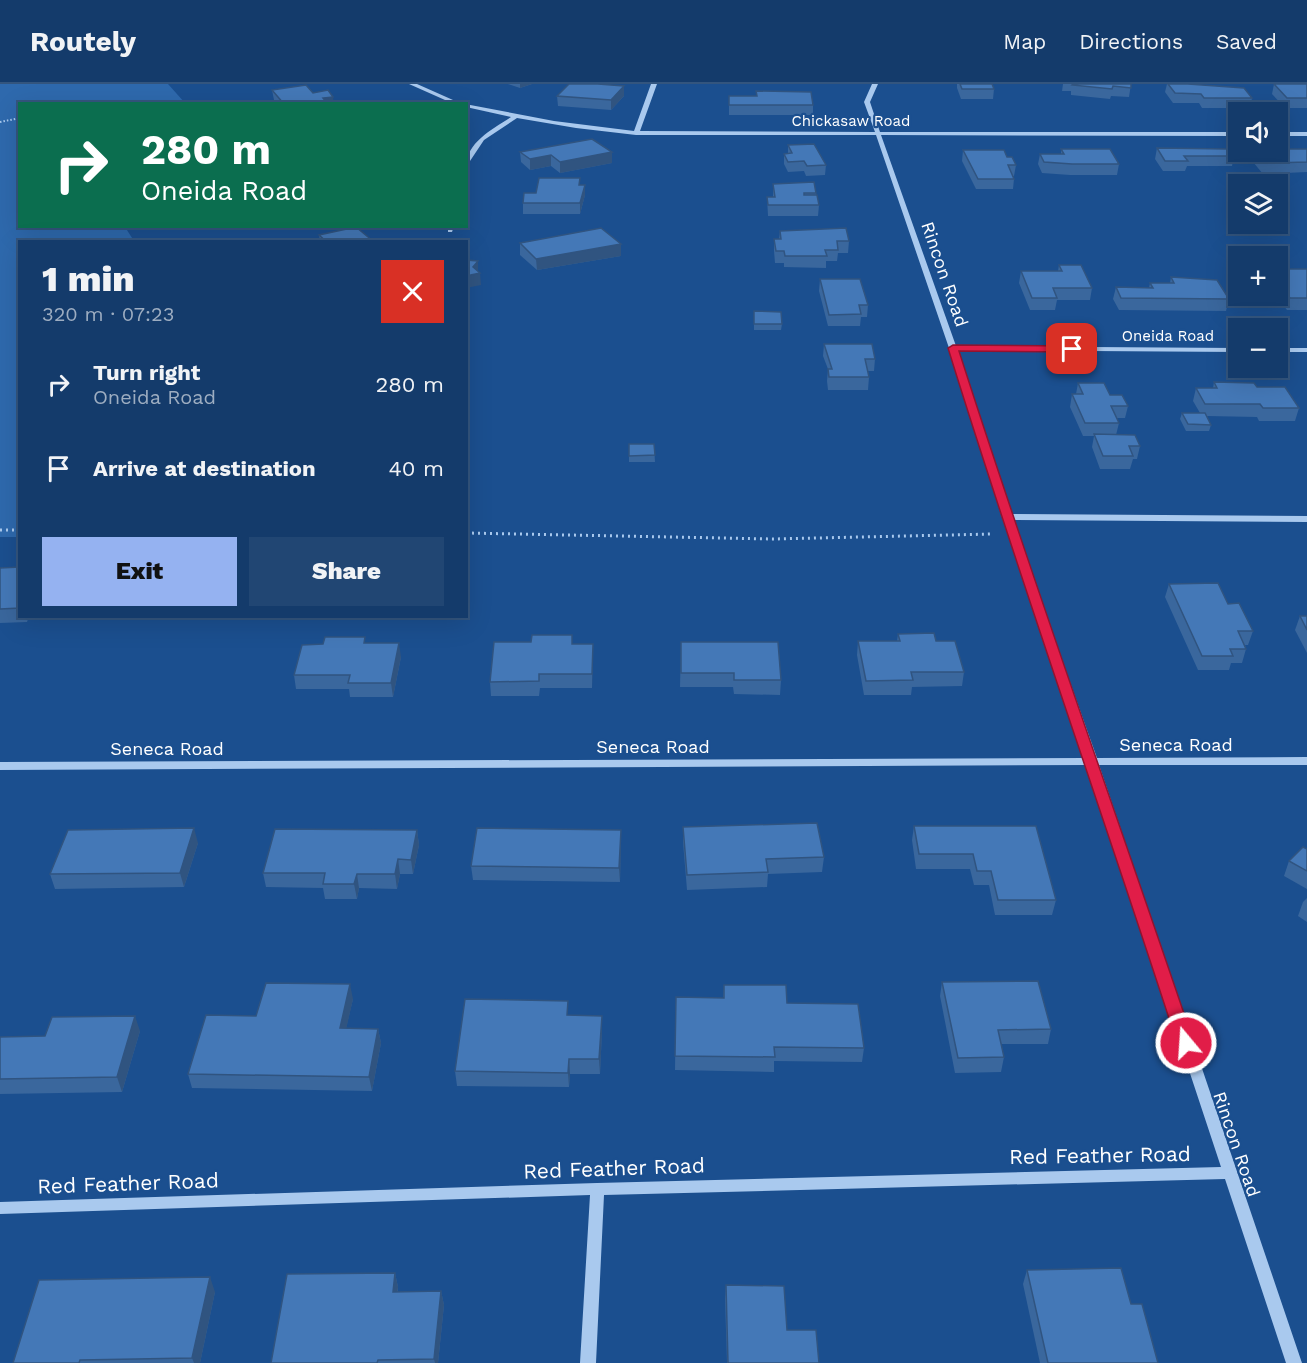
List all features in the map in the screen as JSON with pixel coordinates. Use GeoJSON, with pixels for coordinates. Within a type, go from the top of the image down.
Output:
{"type":"FeatureCollection","features":[{"type":"Feature","properties":{"kind":"street"},"geometry":{"type":"LineString","coordinates":[[412,84],[455,102]]}},
{"type":"Feature","properties":{"kind":"street"},"geometry":{"type":"LineString","coordinates":[[636,133],[654,84]]}},
{"type":"Feature","properties":{"kind":"street","name":"Rincon Road"},"geometry":{"type":"LineString","coordinates":[[875,84],[867,102],[953,348],[1011,534],[1092,760],[1294,1363]]}},
{"type":"Feature","properties":{"kind":"street","name":"Chickasaw Road"},"geometry":{"type":"LineString","coordinates":[[468,106],[514,118],[578,128],[636,133],[1228,134]]}},
{"type":"Feature","properties":{"kind":"street"},"geometry":{"type":"LineString","coordinates":[[468,162],[482,140],[514,118]]}},
{"type":"Feature","properties":{"kind":"street"},"geometry":{"type":"LineString","coordinates":[[1288,134],[1307,134]]}},
{"type":"Feature","properties":{"kind":"street","name":"Oneida Road"},"geometry":{"type":"LineString","coordinates":[[953,348],[1228,350]]}},
{"type":"Feature","properties":{"kind":"street"},"geometry":{"type":"LineString","coordinates":[[1288,350],[1307,350]]}},
{"type":"Feature","properties":{"kind":"street"},"geometry":{"type":"LineString","coordinates":[[1006,517],[1307,519]]}},
{"type":"Feature","properties":{"kind":"street","name":"Seneca Road"},"geometry":{"type":"LineString","coordinates":[[0,766],[1092,760],[1307,761]]}},
{"type":"Feature","properties":{"kind":"street","name":"Red Feather Road"},"geometry":{"type":"LineString","coordinates":[[0,1208],[597,1189],[1229,1173]]}},
{"type":"Feature","properties":{"kind":"street"},"geometry":{"type":"LineString","coordinates":[[588,1363],[597,1189]]}},
{"type":"Feature","properties":{"kind":"path"},"geometry":{"type":"LineString","coordinates":[[0,122],[18,118]]}},
{"type":"Feature","properties":{"kind":"path"},"geometry":{"type":"LineString","coordinates":[[0,530],[18,530]]}},
{"type":"Feature","properties":{"kind":"path"},"geometry":{"type":"LineString","coordinates":[[468,533],[772,539],[1011,534]]}},
{"type":"Feature","properties":{"kind":"shaded area"},"geometry":{"type":"Polygon","coordinates":[[[0,84],[168,84],[184,102],[18,102],[18,228],[126,228],[133,240],[18,240],[18,537],[0,537],[0,84]]]}},
{"type":"Feature","properties":{"kind":"building"},"geometry":{"type":"Polygon","coordinates":[[[569,84],[624,86],[611,100],[557,96],[569,84]]]}},
{"type":"Feature","properties":{"kind":"building"},"geometry":{"type":"Polygon","coordinates":[[[960,84],[992,84],[994,89],[962,89],[960,84]]]}},
{"type":"Feature","properties":{"kind":"building"},"geometry":{"type":"Polygon","coordinates":[[[1073,84],[1131,84],[1131,88],[1113,86],[1112,89],[1073,84]]]}},
{"type":"Feature","properties":{"kind":"building"},"geometry":{"type":"Polygon","coordinates":[[[1168,84],[1244,88],[1252,98],[1204,98],[1201,94],[1175,93],[1168,84]]]}},
{"type":"Feature","properties":{"kind":"building"},"geometry":{"type":"Polygon","coordinates":[[[1274,84],[1307,84],[1307,98],[1287,98],[1274,84]]]}},
{"type":"Feature","properties":{"kind":"building"},"geometry":{"type":"Polygon","coordinates":[[[306,85],[313,93],[328,90],[333,97],[323,98],[326,102],[282,102],[272,90],[306,85]]]}},
{"type":"Feature","properties":{"kind":"building"},"geometry":{"type":"Polygon","coordinates":[[[756,91],[811,92],[813,105],[729,105],[729,96],[757,96],[756,91]]]}},
{"type":"Feature","properties":{"kind":"building"},"geometry":{"type":"Polygon","coordinates":[[[592,139],[612,152],[560,162],[551,155],[530,159],[520,152],[592,139]]]}},
{"type":"Feature","properties":{"kind":"building"},"geometry":{"type":"Polygon","coordinates":[[[814,144],[826,165],[807,166],[804,161],[788,162],[784,154],[792,153],[788,145],[814,144]]]}},
{"type":"Feature","properties":{"kind":"building"},"geometry":{"type":"Polygon","coordinates":[[[1157,148],[1228,149],[1228,156],[1184,156],[1188,161],[1165,161],[1157,148]]]}},
{"type":"Feature","properties":{"kind":"building"},"geometry":{"type":"Polygon","coordinates":[[[1061,149],[1110,149],[1119,164],[1044,162],[1040,154],[1064,154],[1061,149]]]}},
{"type":"Feature","properties":{"kind":"building"},"geometry":{"type":"Polygon","coordinates":[[[1288,149],[1307,149],[1307,162],[1265,163],[1288,162],[1288,149]]]}},
{"type":"Feature","properties":{"kind":"building"},"geometry":{"type":"Polygon","coordinates":[[[963,150],[1004,150],[1007,157],[1012,157],[1016,165],[1008,165],[1014,179],[978,179],[963,150]]]}},
{"type":"Feature","properties":{"kind":"building"},"geometry":{"type":"Polygon","coordinates":[[[539,178],[580,178],[579,185],[585,185],[580,203],[523,203],[524,193],[536,193],[539,178]]]}},
{"type":"Feature","properties":{"kind":"building"},"geometry":{"type":"Polygon","coordinates":[[[814,182],[816,193],[804,193],[804,195],[817,195],[819,205],[768,205],[767,197],[775,197],[773,184],[814,182]]]}},
{"type":"Feature","properties":{"kind":"building"},"geometry":{"type":"Polygon","coordinates":[[[357,228],[372,240],[325,240],[319,235],[357,228]]]}},
{"type":"Feature","properties":{"kind":"building"},"geometry":{"type":"Polygon","coordinates":[[[601,228],[621,244],[536,259],[520,243],[601,228]]]}},
{"type":"Feature","properties":{"kind":"building"},"geometry":{"type":"Polygon","coordinates":[[[846,228],[849,241],[837,241],[838,250],[825,250],[827,256],[785,256],[784,251],[776,251],[774,239],[781,239],[780,231],[846,228]]]}},
{"type":"Feature","properties":{"kind":"building"},"geometry":{"type":"Polygon","coordinates":[[[468,260],[478,261],[473,267],[480,273],[468,276],[468,260]]]}},
{"type":"Feature","properties":{"kind":"building"},"geometry":{"type":"Polygon","coordinates":[[[1059,265],[1081,265],[1092,288],[1053,288],[1057,298],[1032,298],[1021,271],[1062,271],[1059,265]]]}},
{"type":"Feature","properties":{"kind":"building"},"geometry":{"type":"Polygon","coordinates":[[[1288,269],[1307,269],[1307,298],[1290,298],[1288,295],[1288,269]]]}},
{"type":"Feature","properties":{"kind":"building"},"geometry":{"type":"Polygon","coordinates":[[[1171,277],[1217,280],[1228,299],[1121,298],[1116,287],[1153,288],[1150,283],[1174,283],[1171,277]]]}},
{"type":"Feature","properties":{"kind":"building"},"geometry":{"type":"Polygon","coordinates":[[[820,279],[860,279],[868,305],[859,305],[861,314],[829,315],[820,279]]]}},
{"type":"Feature","properties":{"kind":"building"},"geometry":{"type":"Polygon","coordinates":[[[754,311],[781,312],[782,324],[754,324],[754,311]]]}},
{"type":"Feature","properties":{"kind":"building"},"geometry":{"type":"Polygon","coordinates":[[[824,344],[872,344],[875,359],[865,359],[869,377],[829,377],[828,369],[832,369],[824,344]]]}},
{"type":"Feature","properties":{"kind":"building"},"geometry":{"type":"Polygon","coordinates":[[[1214,382],[1254,383],[1257,387],[1285,387],[1299,408],[1263,408],[1260,404],[1205,404],[1196,388],[1217,388],[1214,382]]]}},
{"type":"Feature","properties":{"kind":"building"},"geometry":{"type":"Polygon","coordinates":[[[1078,383],[1104,383],[1110,395],[1122,395],[1128,406],[1111,406],[1119,423],[1085,423],[1072,394],[1083,394],[1078,383]]]}},
{"type":"Feature","properties":{"kind":"building"},"geometry":{"type":"Polygon","coordinates":[[[1182,413],[1205,413],[1211,425],[1188,424],[1182,413]]]}},
{"type":"Feature","properties":{"kind":"building"},"geometry":{"type":"Polygon","coordinates":[[[1094,434],[1135,435],[1140,446],[1129,446],[1133,456],[1103,456],[1094,434]]]}},
{"type":"Feature","properties":{"kind":"building"},"geometry":{"type":"Polygon","coordinates":[[[629,444],[654,444],[655,455],[629,456],[629,444]]]}},
{"type":"Feature","properties":{"kind":"building"},"geometry":{"type":"Polygon","coordinates":[[[18,567],[18,608],[0,609],[0,568],[18,567]]]}},
{"type":"Feature","properties":{"kind":"building"},"geometry":{"type":"Polygon","coordinates":[[[1218,583],[1228,604],[1239,603],[1253,631],[1238,631],[1246,649],[1230,649],[1233,656],[1202,656],[1169,584],[1218,583]]]}},
{"type":"Feature","properties":{"kind":"building"},"geometry":{"type":"Polygon","coordinates":[[[1300,616],[1307,616],[1307,630],[1300,616]]]}},
{"type":"Feature","properties":{"kind":"building"},"geometry":{"type":"Polygon","coordinates":[[[934,633],[936,641],[955,641],[964,672],[911,672],[913,680],[866,681],[858,641],[900,641],[898,634],[934,633]]]}},
{"type":"Feature","properties":{"kind":"building"},"geometry":{"type":"Polygon","coordinates":[[[532,635],[572,635],[572,644],[593,644],[592,674],[539,674],[539,681],[490,682],[494,642],[531,642],[532,635]]]}},
{"type":"Feature","properties":{"kind":"building"},"geometry":{"type":"Polygon","coordinates":[[[325,637],[365,637],[364,643],[399,643],[391,683],[348,683],[350,675],[294,675],[302,645],[323,644],[325,637]]]}},
{"type":"Feature","properties":{"kind":"building"},"geometry":{"type":"Polygon","coordinates":[[[681,642],[778,642],[781,680],[734,680],[734,673],[681,673],[681,642]]]}},
{"type":"Feature","properties":{"kind":"building"},"geometry":{"type":"Polygon","coordinates":[[[817,823],[824,857],[766,859],[768,872],[687,875],[683,827],[817,823]]]}},
{"type":"Feature","properties":{"kind":"building"},"geometry":{"type":"Polygon","coordinates":[[[914,826],[1036,826],[1056,900],[998,900],[991,871],[977,871],[973,854],[919,854],[914,826]]]}},
{"type":"Feature","properties":{"kind":"building"},"geometry":{"type":"Polygon","coordinates":[[[194,828],[180,873],[50,874],[68,830],[194,828]]]}},
{"type":"Feature","properties":{"kind":"building"},"geometry":{"type":"Polygon","coordinates":[[[477,828],[621,830],[619,868],[471,866],[477,828]]]}},
{"type":"Feature","properties":{"kind":"building"},"geometry":{"type":"Polygon","coordinates":[[[275,829],[417,830],[411,860],[398,859],[395,874],[357,874],[354,884],[323,884],[325,873],[263,873],[275,829]]]}},
{"type":"Feature","properties":{"kind":"building"},"geometry":{"type":"Polygon","coordinates":[[[1303,847],[1307,849],[1307,871],[1289,861],[1303,847]]]}},
{"type":"Feature","properties":{"kind":"building"},"geometry":{"type":"Polygon","coordinates":[[[1038,981],[1051,1029],[998,1030],[1004,1057],[958,1058],[942,982],[1038,981]]]}},
{"type":"Feature","properties":{"kind":"building"},"geometry":{"type":"Polygon","coordinates":[[[266,983],[350,984],[340,1028],[378,1029],[369,1077],[188,1074],[206,1015],[256,1016],[266,983]]]}},
{"type":"Feature","properties":{"kind":"building"},"geometry":{"type":"Polygon","coordinates":[[[724,985],[786,985],[787,1003],[858,1004],[864,1048],[774,1047],[775,1057],[675,1056],[676,997],[724,998],[724,985]]]}},
{"type":"Feature","properties":{"kind":"building"},"geometry":{"type":"Polygon","coordinates":[[[465,999],[568,1001],[567,1015],[602,1016],[599,1059],[569,1059],[568,1073],[455,1071],[465,999]]]}},
{"type":"Feature","properties":{"kind":"building"},"geometry":{"type":"Polygon","coordinates":[[[135,1016],[117,1077],[0,1079],[0,1037],[45,1036],[52,1017],[135,1016]]]}},
{"type":"Feature","properties":{"kind":"building"},"geometry":{"type":"Polygon","coordinates":[[[1121,1268],[1131,1304],[1142,1304],[1158,1363],[1048,1363],[1027,1270],[1121,1268]]]}},
{"type":"Feature","properties":{"kind":"building"},"geometry":{"type":"Polygon","coordinates":[[[395,1273],[393,1292],[441,1291],[434,1359],[378,1360],[377,1363],[271,1363],[287,1274],[395,1273]]]}},
{"type":"Feature","properties":{"kind":"building"},"geometry":{"type":"Polygon","coordinates":[[[210,1277],[192,1358],[80,1360],[79,1363],[13,1363],[39,1280],[210,1277]]]}},
{"type":"Feature","properties":{"kind":"building"},"geometry":{"type":"Polygon","coordinates":[[[726,1285],[784,1286],[787,1330],[816,1330],[819,1363],[728,1363],[726,1285]]]}},
{"type":"Feature","properties":{"kind":"route"},"geometry":{"type":"LineString","coordinates":[[1072,349],[953,348],[1011,534],[1092,760],[1186,1043]]}}]}
